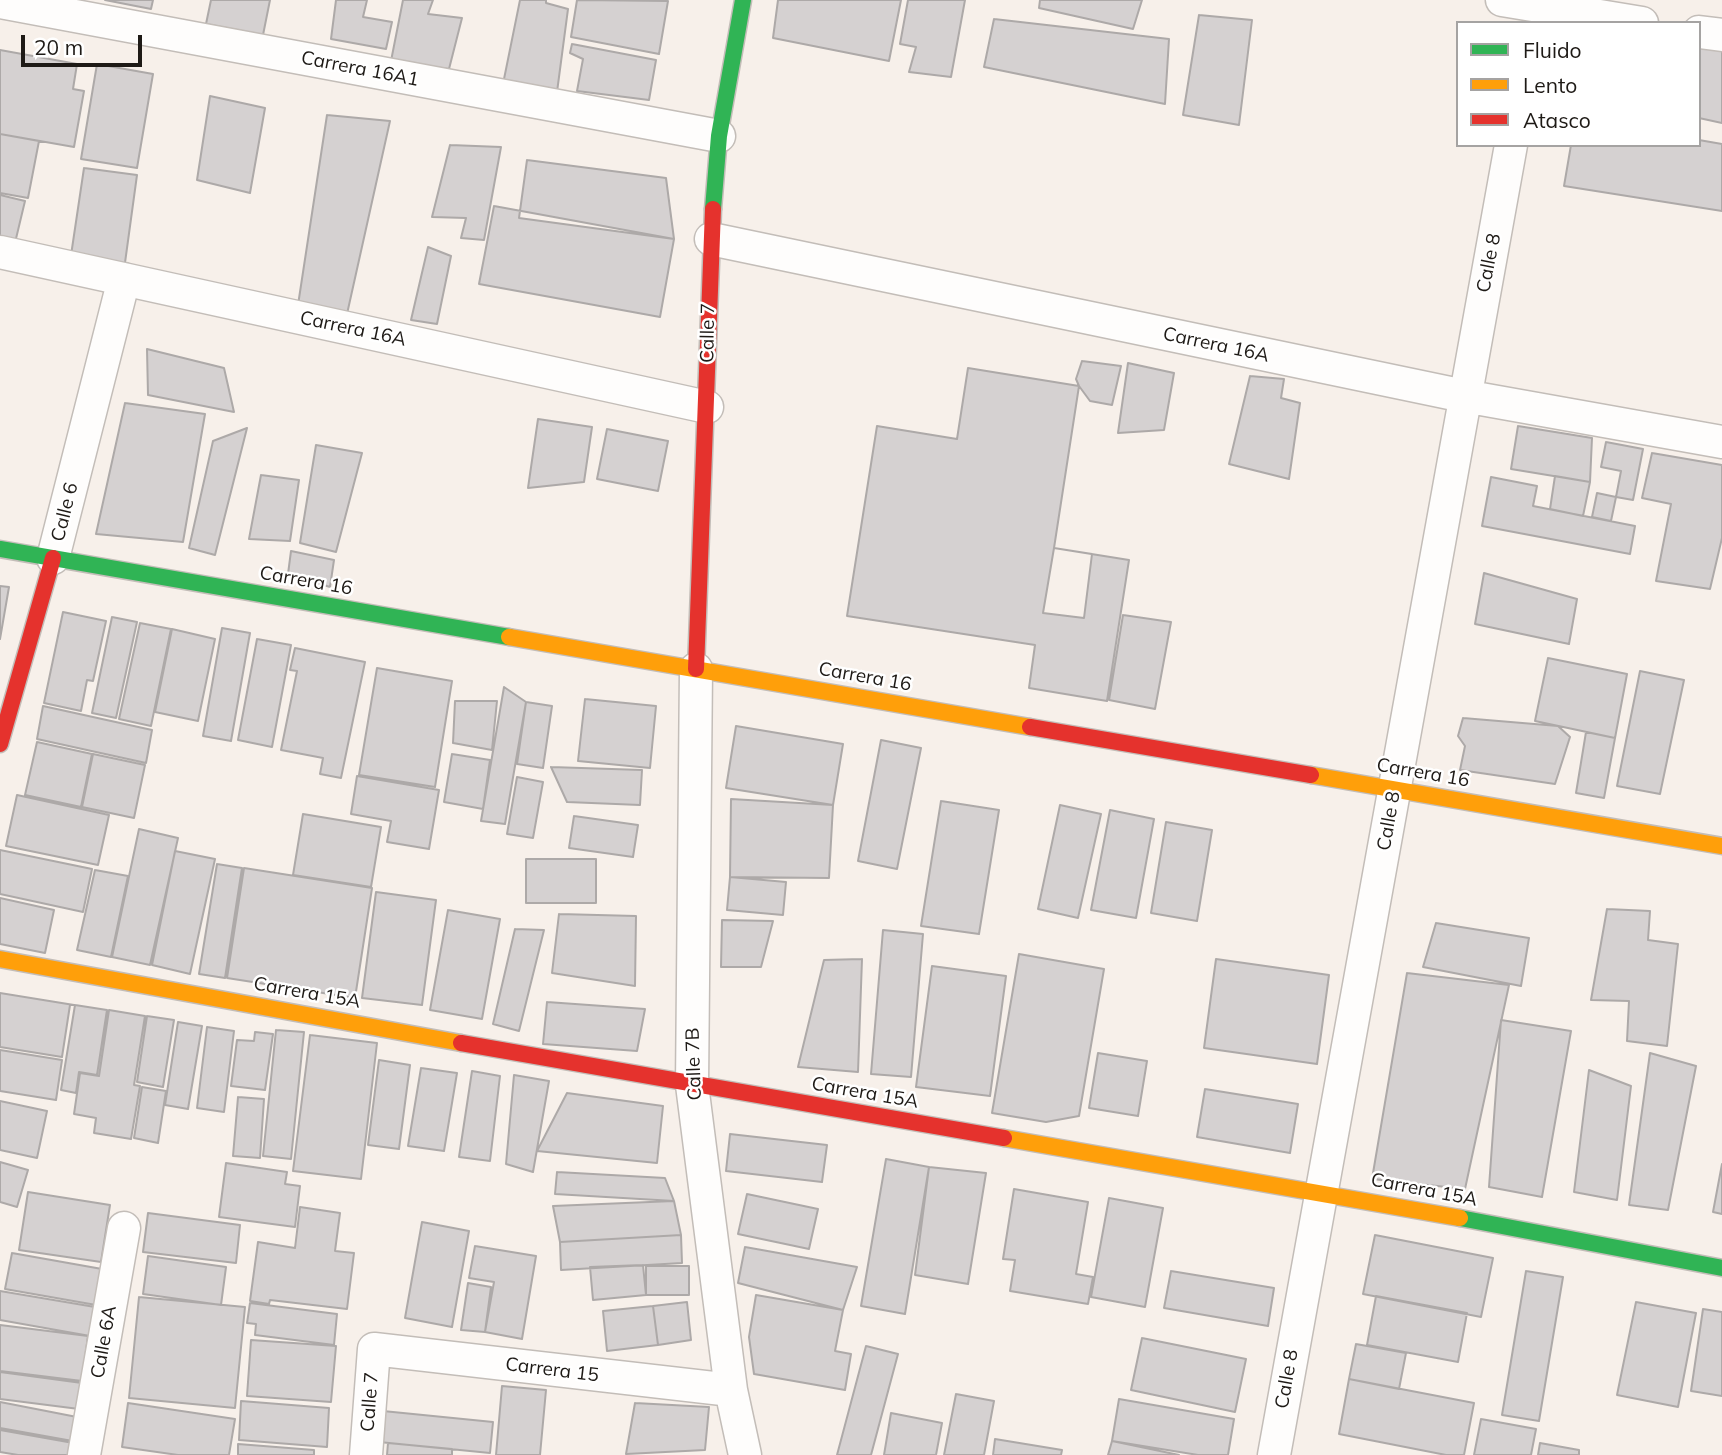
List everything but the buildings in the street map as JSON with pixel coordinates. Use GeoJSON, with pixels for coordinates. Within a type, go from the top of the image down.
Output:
{"type":"FeatureCollection","features":[{"type":"Feature","properties":{"kind":"street","name":"Calle 7"},"geometry":{"type":"LineString","coordinates":[[696,669],[711,239],[719,136],[743,0]]}},
{"type":"Feature","properties":{"kind":"street"},"geometry":{"type":"LineString","coordinates":[[1503,0],[1537,10],[1626,21]]}},
{"type":"Feature","properties":{"kind":"street","name":"Carrera 16A1"},"geometry":{"type":"LineString","coordinates":[[0,2],[719,136]]}},
{"type":"Feature","properties":{"kind":"street"},"geometry":{"type":"LineString","coordinates":[[1701,32],[1722,35]]}},
{"type":"Feature","properties":{"kind":"street","name":"Calle 8"},"geometry":{"type":"LineString","coordinates":[[1274,1455],[1511,147]]}},
{"type":"Feature","properties":{"kind":"street","name":"Carrera 16A"},"geometry":{"type":"LineString","coordinates":[[711,239],[1464,396],[1722,442]]}},
{"type":"Feature","properties":{"kind":"street","name":"Carrera 16A"},"geometry":{"type":"LineString","coordinates":[[0,252],[706,407]]}},
{"type":"Feature","properties":{"kind":"street","name":"Calle 6"},"geometry":{"type":"LineString","coordinates":[[0,744],[53,558],[124,279]]}},
{"type":"Feature","properties":{"kind":"street","name":"Carrera 16"},"geometry":{"type":"LineString","coordinates":[[0,549],[1722,846]]}},
{"type":"Feature","properties":{"kind":"street","name":"Calle 7B"},"geometry":{"type":"LineString","coordinates":[[696,669],[692,1085],[731,1390],[744,1455]]}},
{"type":"Feature","properties":{"kind":"street","name":"Carrera 15A"},"geometry":{"type":"LineString","coordinates":[[0,959],[692,1085],[1320,1192],[1722,1268]]}},
{"type":"Feature","properties":{"kind":"street","name":"Calle 6A"},"geometry":{"type":"LineString","coordinates":[[84,1455],[124,1228]]}},
{"type":"Feature","properties":{"kind":"street","name":"Calle 7"},"geometry":{"type":"LineString","coordinates":[[366,1455],[374,1349]]}},
{"type":"Feature","properties":{"kind":"street","name":"Carrera 15"},"geometry":{"type":"LineString","coordinates":[[374,1349],[731,1390]]}},
{"type":"Feature","properties":{"kind":"traffic: fast"},"geometry":{"type":"LineString","coordinates":[[713,209],[719,136],[743,0]]}},
{"type":"Feature","properties":{"kind":"traffic: fast"},"geometry":{"type":"LineString","coordinates":[[0,549],[509,637]]}},
{"type":"Feature","properties":{"kind":"traffic: fast"},"geometry":{"type":"LineString","coordinates":[[1460,1218],[1722,1268]]}},
{"type":"Feature","properties":{"kind":"traffic: slow"},"geometry":{"type":"LineString","coordinates":[[509,637],[1030,727]]}},
{"type":"Feature","properties":{"kind":"traffic: slow"},"geometry":{"type":"LineString","coordinates":[[1311,775],[1722,846]]}},
{"type":"Feature","properties":{"kind":"traffic: slow"},"geometry":{"type":"LineString","coordinates":[[0,959],[461,1043]]}},
{"type":"Feature","properties":{"kind":"traffic: slow"},"geometry":{"type":"LineString","coordinates":[[1004,1138],[1460,1218]]}},
{"type":"Feature","properties":{"kind":"traffic: jam"},"geometry":{"type":"LineString","coordinates":[[696,669],[713,209]]}},
{"type":"Feature","properties":{"kind":"traffic: jam"},"geometry":{"type":"LineString","coordinates":[[0,744],[53,558]]}},
{"type":"Feature","properties":{"kind":"traffic: jam"},"geometry":{"type":"LineString","coordinates":[[1030,727],[1311,775]]}},
{"type":"Feature","properties":{"kind":"traffic: jam"},"geometry":{"type":"LineString","coordinates":[[461,1043],[1004,1138]]}}]}
